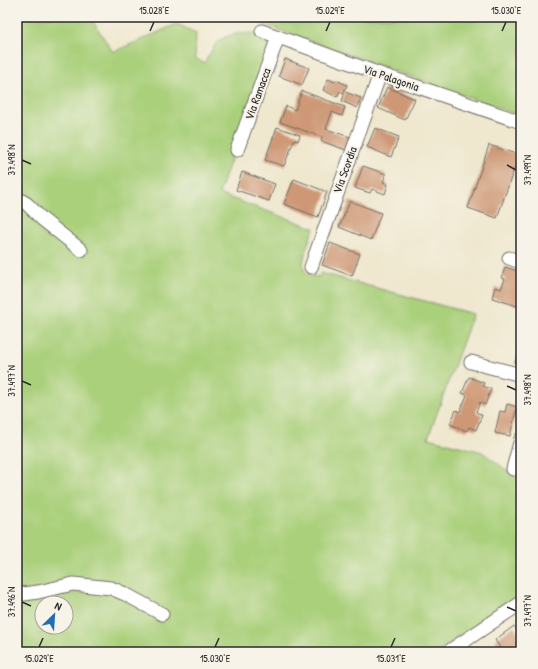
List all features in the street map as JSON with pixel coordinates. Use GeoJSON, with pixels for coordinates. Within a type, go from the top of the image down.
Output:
{"type":"FeatureCollection","features":[{"type":"Feature","properties":{"kind":"street","name":"Via Palagonia"},"geometry":{"type":"LineString","coordinates":[[262,31],[380,74],[521,122]]}},
{"type":"Feature","properties":{"kind":"street","name":"Via Ramacca"},"geometry":{"type":"LineString","coordinates":[[237,150],[278,37]]}},
{"type":"Feature","properties":{"kind":"street","name":"Via Scordia"},"geometry":{"type":"LineString","coordinates":[[311,267],[380,74]]}},
{"type":"Feature","properties":{"kind":"street"},"geometry":{"type":"LineString","coordinates":[[17,198],[27,204],[42,219],[81,250]]}},
{"type":"Feature","properties":{"kind":"street"},"geometry":{"type":"LineString","coordinates":[[471,362],[521,375]]}},
{"type":"Feature","properties":{"kind":"street"},"geometry":{"type":"LineString","coordinates":[[513,469],[521,439]]}},
{"type":"Feature","properties":{"kind":"street"},"geometry":{"type":"LineString","coordinates":[[17,593],[24,594],[38,592],[73,584],[111,588],[162,614]]}},
{"type":"Feature","properties":{"kind":"street"},"geometry":{"type":"LineString","coordinates":[[448,652],[521,603]]}},
{"type":"Feature","properties":{"kind":"green space"},"geometry":{"type":"Polygon","coordinates":[[[17,17],[90,17],[113,52],[177,24],[196,33],[195,58],[204,63],[217,42],[225,37],[235,34],[254,33],[272,41],[219,194],[314,228],[305,253],[303,267],[305,272],[309,275],[319,277],[321,273],[473,314],[428,438],[482,452],[521,481],[521,594],[438,652],[17,652],[17,17]]]}},
{"type":"Feature","properties":{"kind":"green space"},"geometry":{"type":"Polygon","coordinates":[[[245,17],[521,17],[521,116],[260,23],[245,17]]]}},
{"type":"Feature","properties":{"kind":"building"},"geometry":{"type":"Polygon","coordinates":[[[285,59],[309,68],[302,85],[279,76],[285,59]]]}},
{"type":"Feature","properties":{"kind":"building"},"geometry":{"type":"Polygon","coordinates":[[[328,79],[335,82],[336,80],[347,85],[343,93],[340,91],[337,97],[323,90],[328,79]]]}},
{"type":"Feature","properties":{"kind":"building"},"geometry":{"type":"Polygon","coordinates":[[[387,87],[415,99],[405,120],[378,108],[387,87]]]}},
{"type":"Feature","properties":{"kind":"building"},"geometry":{"type":"Polygon","coordinates":[[[302,91],[345,107],[342,116],[332,112],[326,129],[350,137],[346,150],[321,141],[322,137],[280,122],[286,106],[295,110],[302,91]]]}},
{"type":"Feature","properties":{"kind":"building"},"geometry":{"type":"Polygon","coordinates":[[[345,92],[361,98],[357,108],[342,101],[345,92]]]}},
{"type":"Feature","properties":{"kind":"building"},"geometry":{"type":"Polygon","coordinates":[[[277,127],[300,135],[298,141],[294,140],[284,166],[265,160],[277,127]]]}},
{"type":"Feature","properties":{"kind":"building"},"geometry":{"type":"Polygon","coordinates":[[[375,128],[399,137],[391,157],[367,147],[375,128]]]}},
{"type":"Feature","properties":{"kind":"building"},"geometry":{"type":"Polygon","coordinates":[[[489,145],[519,155],[497,218],[468,208],[489,145]]]}},
{"type":"Feature","properties":{"kind":"building"},"geometry":{"type":"Polygon","coordinates":[[[363,166],[386,174],[383,182],[388,184],[385,194],[372,189],[370,193],[355,188],[363,166]]]}},
{"type":"Feature","properties":{"kind":"building"},"geometry":{"type":"Polygon","coordinates":[[[242,172],[275,184],[269,201],[236,190],[242,172]]]}},
{"type":"Feature","properties":{"kind":"building"},"geometry":{"type":"Polygon","coordinates":[[[294,179],[327,192],[318,217],[284,204],[294,179]]]}},
{"type":"Feature","properties":{"kind":"building"},"geometry":{"type":"Polygon","coordinates":[[[350,201],[381,213],[371,240],[339,227],[350,201]]]}},
{"type":"Feature","properties":{"kind":"building"},"geometry":{"type":"Polygon","coordinates":[[[521,231],[521,250],[516,249],[521,231]]]}},
{"type":"Feature","properties":{"kind":"building"},"geometry":{"type":"Polygon","coordinates":[[[330,243],[360,254],[352,276],[322,265],[330,243]]]}},
{"type":"Feature","properties":{"kind":"building"},"geometry":{"type":"Polygon","coordinates":[[[505,267],[518,271],[517,274],[521,276],[521,294],[517,306],[492,298],[495,287],[501,289],[505,279],[502,278],[505,267]]]}},
{"type":"Feature","properties":{"kind":"building"},"geometry":{"type":"Polygon","coordinates":[[[521,344],[521,365],[515,363],[521,344]]]}},
{"type":"Feature","properties":{"kind":"building"},"geometry":{"type":"Polygon","coordinates":[[[469,377],[484,383],[483,386],[491,389],[485,405],[480,402],[476,412],[482,415],[476,430],[469,427],[467,431],[450,424],[456,410],[460,412],[467,395],[462,393],[469,377]]]}},
{"type":"Feature","properties":{"kind":"building"},"geometry":{"type":"Polygon","coordinates":[[[507,404],[517,407],[510,436],[495,433],[500,411],[505,412],[507,404]]]}},
{"type":"Feature","properties":{"kind":"building"},"geometry":{"type":"Polygon","coordinates":[[[514,626],[521,636],[521,647],[515,652],[503,652],[495,640],[514,626]]]}}]}
